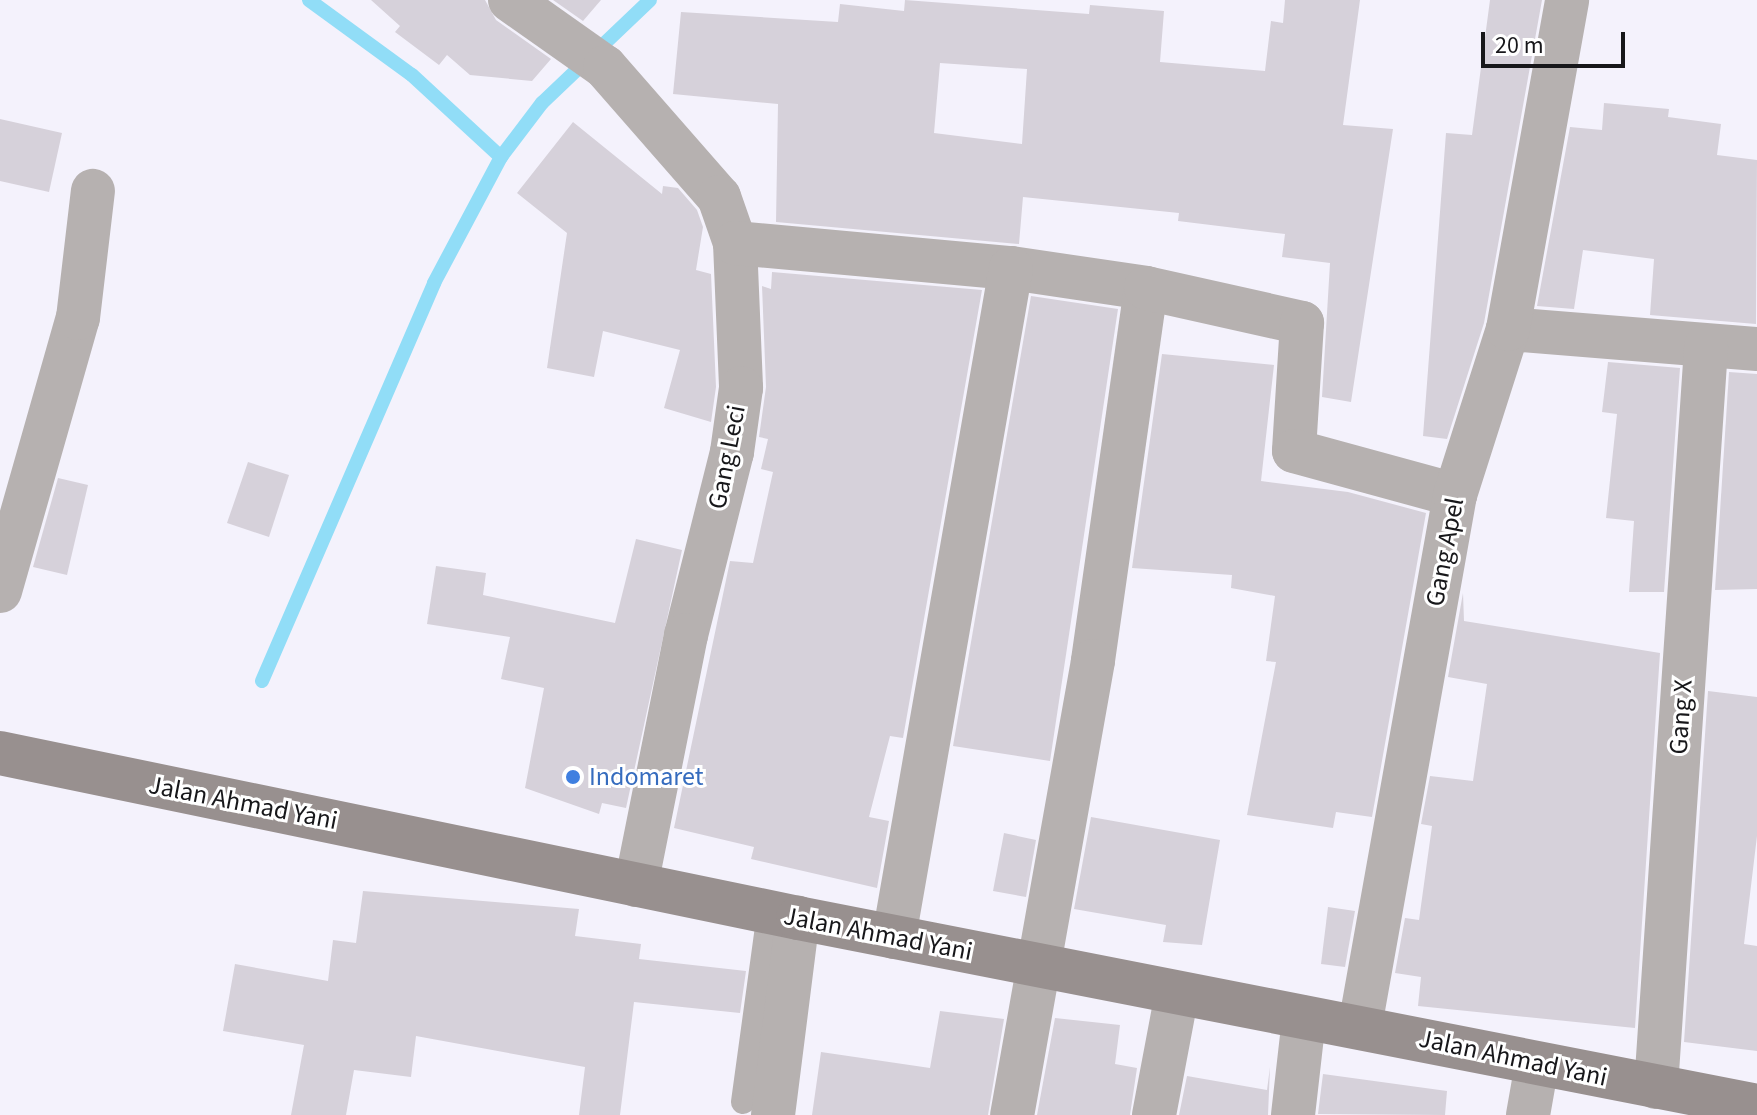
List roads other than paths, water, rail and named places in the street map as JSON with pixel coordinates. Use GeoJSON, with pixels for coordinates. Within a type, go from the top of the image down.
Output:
{"type":"FeatureCollection","features":[{"type":"Feature","properties":{"kind":"main road","name":"Jalan Ahmad Yani"},"geometry":{"type":"LineString","coordinates":[[0,753],[784,915],[1304,1018],[1360,1026],[1656,1087],[1702,1105],[1757,1106]]}},
{"type":"Feature","properties":{"kind":"street","name":"Gang Leci"},"geometry":{"type":"LineString","coordinates":[[510,0],[559,39],[605,67],[719,197],[735,243],[741,388],[732,452],[686,635],[636,885]]}},
{"type":"Feature","properties":{"kind":"street","name":"Gang Apel"},"geometry":{"type":"LineString","coordinates":[[1360,1026],[1455,495],[1508,329],[1567,0]]}},
{"type":"Feature","properties":{"kind":"street"},"geometry":{"type":"LineString","coordinates":[[0,591],[78,318],[93,191]]}},
{"type":"Feature","properties":{"kind":"street"},"geometry":{"type":"LineString","coordinates":[[735,243],[1011,268],[1146,288],[1302,323],[1294,451],[1455,495]]}},
{"type":"Feature","properties":{"kind":"street"},"geometry":{"type":"LineString","coordinates":[[894,937],[1011,268]]}},
{"type":"Feature","properties":{"kind":"street"},"geometry":{"type":"LineString","coordinates":[[1012,1115],[1093,661],[1146,288]]}},
{"type":"Feature","properties":{"kind":"street"},"geometry":{"type":"LineString","coordinates":[[1508,329],[1757,349]]}},
{"type":"Feature","properties":{"kind":"street","name":"Gang X"},"geometry":{"type":"LineString","coordinates":[[1656,1087],[1706,347]]}},
{"type":"Feature","properties":{"kind":"street"},"geometry":{"type":"LineString","coordinates":[[758,1108],[784,915]]}},
{"type":"Feature","properties":{"kind":"street"},"geometry":{"type":"LineString","coordinates":[[1154,1115],[1177,993]]}},
{"type":"Feature","properties":{"kind":"street"},"geometry":{"type":"LineString","coordinates":[[1293,1115],[1304,1018]]}},
{"type":"Feature","properties":{"kind":"street"},"geometry":{"type":"LineString","coordinates":[[1528,1115],[1537,1064]]}},
{"type":"Feature","properties":{"kind":"waterway"},"geometry":{"type":"LineString","coordinates":[[309,0],[412,75],[501,157]]}},
{"type":"Feature","properties":{"kind":"waterway"},"geometry":{"type":"LineString","coordinates":[[262,681],[434,283],[501,157],[542,103],[650,0]]}},
{"type":"Feature","properties":{"kind":"place","name":"Indomaret"},"geometry":{"type":"Point","coordinates":[573,777]}}]}
